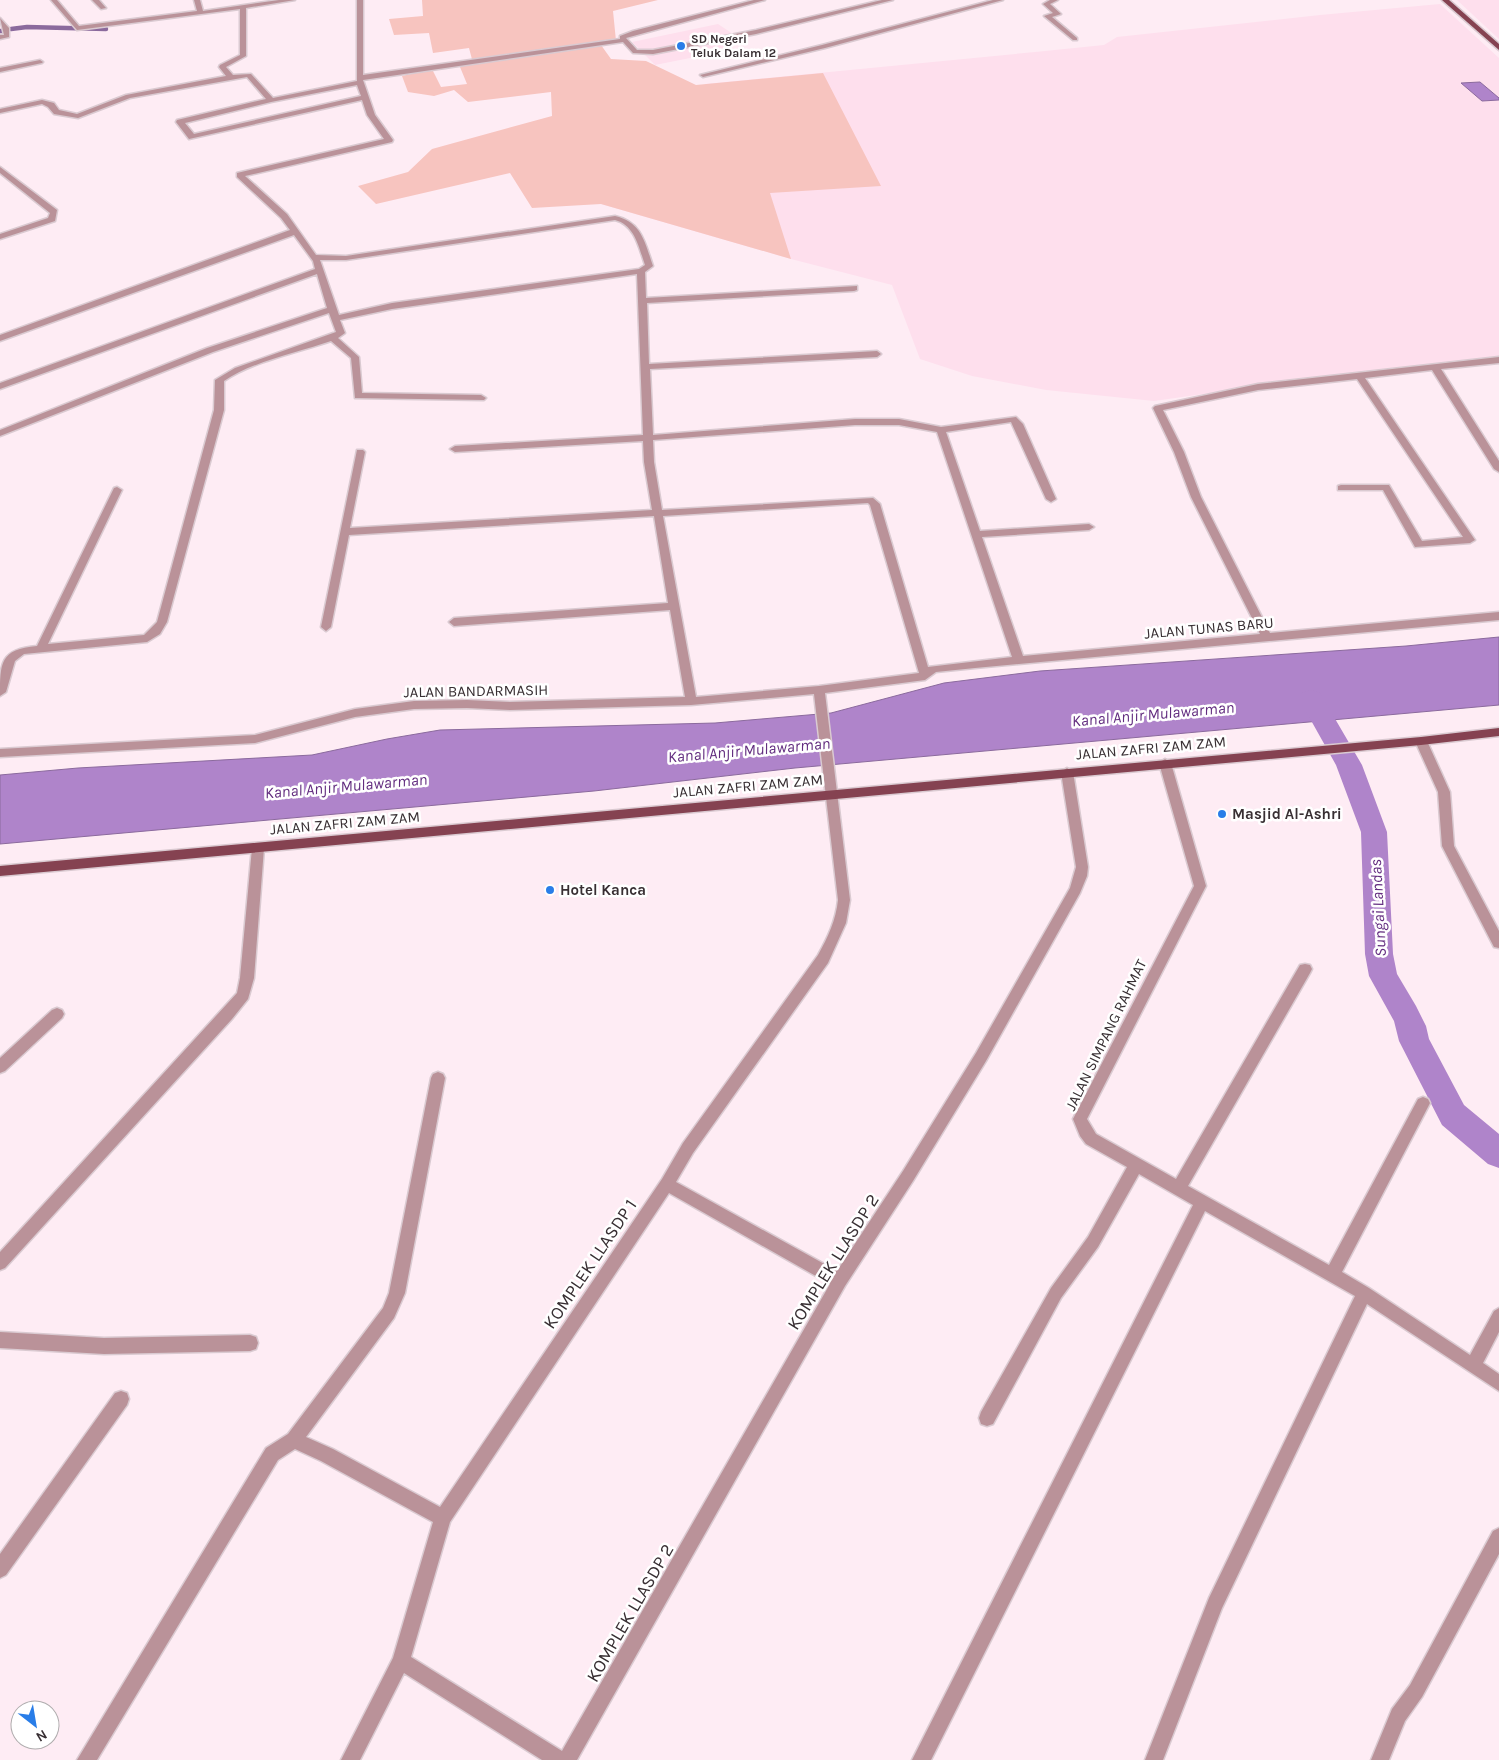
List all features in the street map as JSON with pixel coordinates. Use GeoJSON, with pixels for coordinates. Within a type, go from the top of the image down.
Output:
{"type":"FeatureCollection","features":[{"type":"Feature","properties":{"kind":"main road"},"geometry":{"type":"LineString","coordinates":[[1446,0],[1499,48]]}},
{"type":"Feature","properties":{"kind":"main road","name":"JALAN ZAFRI ZAM ZAM"},"geometry":{"type":"LineString","coordinates":[[0,871],[1421,741],[1499,732]]}},
{"type":"Feature","properties":{"kind":"street"},"geometry":{"type":"LineString","coordinates":[[54,0],[77,28],[243,7],[256,2],[292,0]]}},
{"type":"Feature","properties":{"kind":"street"},"geometry":{"type":"LineString","coordinates":[[95,0],[103,8]]}},
{"type":"Feature","properties":{"kind":"street"},"geometry":{"type":"LineString","coordinates":[[197,0],[201,13]]}},
{"type":"Feature","properties":{"kind":"street"},"geometry":{"type":"LineString","coordinates":[[0,692],[10,659],[21,651],[147,638],[156,631],[162,622],[219,410],[220,380],[222,377],[242,369],[341,334],[314,257],[284,216],[240,176],[388,142],[389,139],[371,115],[360,80],[360,0]]}},
{"type":"Feature","properties":{"kind":"street"},"geometry":{"type":"LineString","coordinates":[[762,0],[623,35],[622,37],[636,52],[653,52],[756,32],[890,0]]}},
{"type":"Feature","properties":{"kind":"street"},"geometry":{"type":"LineString","coordinates":[[703,75],[823,48],[1000,0]]}},
{"type":"Feature","properties":{"kind":"street"},"geometry":{"type":"LineString","coordinates":[[1055,0],[1046,4],[1058,14],[1047,16],[1076,39]]}},
{"type":"Feature","properties":{"kind":"street"},"geometry":{"type":"LineString","coordinates":[[230,77],[222,67],[243,56],[243,7]]}},
{"type":"Feature","properties":{"kind":"street"},"geometry":{"type":"LineString","coordinates":[[0,20],[6,28],[7,36],[0,37]]}},
{"type":"Feature","properties":{"kind":"street"},"geometry":{"type":"LineString","coordinates":[[365,97],[192,137],[180,122],[360,80],[624,40]]}},
{"type":"Feature","properties":{"kind":"street"},"geometry":{"type":"LineString","coordinates":[[0,70],[40,62]]}},
{"type":"Feature","properties":{"kind":"street"},"geometry":{"type":"LineString","coordinates":[[0,111],[42,102],[51,105],[57,112],[78,116],[128,96],[249,75],[271,100]]}},
{"type":"Feature","properties":{"kind":"street"},"geometry":{"type":"LineString","coordinates":[[0,169],[54,212],[52,219],[48,221],[0,237]]}},
{"type":"Feature","properties":{"kind":"street"},"geometry":{"type":"LineString","coordinates":[[314,257],[346,258],[615,218],[627,221],[633,227],[649,266],[642,271],[392,306],[336,318]]}},
{"type":"Feature","properties":{"kind":"street"},"geometry":{"type":"LineString","coordinates":[[0,338],[296,231]]}},
{"type":"Feature","properties":{"kind":"street"},"geometry":{"type":"LineString","coordinates":[[0,386],[319,270]]}},
{"type":"Feature","properties":{"kind":"street"},"geometry":{"type":"LineString","coordinates":[[642,271],[649,462],[691,701]]}},
{"type":"Feature","properties":{"kind":"street"},"geometry":{"type":"LineString","coordinates":[[643,301],[854,288]]}},
{"type":"Feature","properties":{"kind":"street"},"geometry":{"type":"LineString","coordinates":[[0,433],[210,350],[332,309]]}},
{"type":"Feature","properties":{"kind":"street"},"geometry":{"type":"LineString","coordinates":[[332,338],[354,357],[358,396],[481,398]]}},
{"type":"Feature","properties":{"kind":"street"},"geometry":{"type":"LineString","coordinates":[[645,367],[877,354]]}},
{"type":"Feature","properties":{"kind":"street"},"geometry":{"type":"LineString","coordinates":[[1267,638],[1196,497],[1179,452],[1157,410],[1161,407],[1258,387],[1499,360]]}},
{"type":"Feature","properties":{"kind":"street"},"geometry":{"type":"LineString","coordinates":[[1435,367],[1499,469]]}},
{"type":"Feature","properties":{"kind":"street"},"geometry":{"type":"LineString","coordinates":[[1341,488],[1386,487],[1419,545],[1470,540],[1359,376]]}},
{"type":"Feature","properties":{"kind":"street"},"geometry":{"type":"LineString","coordinates":[[455,449],[648,438],[855,422],[899,422],[940,430],[1013,419],[1018,424],[1051,499]]}},
{"type":"Feature","properties":{"kind":"street"},"geometry":{"type":"LineString","coordinates":[[940,430],[1019,661]]}},
{"type":"Feature","properties":{"kind":"street"},"geometry":{"type":"LineString","coordinates":[[326,627],[360,452]]}},
{"type":"Feature","properties":{"kind":"street"},"geometry":{"type":"LineString","coordinates":[[41,648],[117,490]]}},
{"type":"Feature","properties":{"kind":"street"},"geometry":{"type":"LineString","coordinates":[[344,532],[852,501],[872,502],[875,504],[924,676]]}},
{"type":"Feature","properties":{"kind":"street"},"geometry":{"type":"LineString","coordinates":[[977,534],[1089,527]]}},
{"type":"Feature","properties":{"kind":"street"},"geometry":{"type":"LineString","coordinates":[[454,622],[673,606]]}},
{"type":"Feature","properties":{"kind":"street","name":"JALAN TUNAS BARU"},"geometry":{"type":"LineString","coordinates":[[924,676],[933,669],[1499,616]]}},
{"type":"Feature","properties":{"kind":"street","name":"JALAN BANDARMASIH"},"geometry":{"type":"LineString","coordinates":[[0,753],[255,739],[355,713],[414,705],[468,704],[510,706],[691,701],[819,690],[924,676]]}},
{"type":"Feature","properties":{"kind":"street","name":"KOMPLEK LLASDP 1"},"geometry":{"type":"LineString","coordinates":[[350,1760],[401,1661],[443,1518],[667,1184],[688,1148],[817,967],[838,932],[844,900],[819,690]]}},
{"type":"Feature","properties":{"kind":"street"},"geometry":{"type":"LineString","coordinates":[[1421,741],[1444,792],[1448,846],[1499,943]]}},
{"type":"Feature","properties":{"kind":"street","name":"JALAN SIMPANG RAHMAT"},"geometry":{"type":"LineString","coordinates":[[1165,763],[1200,886],[1080,1119],[1084,1131],[1091,1139],[1364,1293],[1499,1383]]}},
{"type":"Feature","properties":{"kind":"street","name":"KOMPLEK LLASDP 2"},"geometry":{"type":"LineString","coordinates":[[567,1760],[840,1281],[908,1176],[981,1057],[1076,889],[1082,867],[1067,772]]}},
{"type":"Feature","properties":{"kind":"street"},"geometry":{"type":"LineString","coordinates":[[0,1263],[235,1007],[243,995],[247,978],[258,848]]}},
{"type":"Feature","properties":{"kind":"street"},"geometry":{"type":"LineString","coordinates":[[1178,1188],[1305,969]]}},
{"type":"Feature","properties":{"kind":"street"},"geometry":{"type":"LineString","coordinates":[[0,1067],[57,1014]]}},
{"type":"Feature","properties":{"kind":"street"},"geometry":{"type":"LineString","coordinates":[[86,1760],[272,1454],[294,1440],[389,1313],[397,1293],[438,1078]]}},
{"type":"Feature","properties":{"kind":"street"},"geometry":{"type":"LineString","coordinates":[[1332,1275],[1423,1103]]}},
{"type":"Feature","properties":{"kind":"street"},"geometry":{"type":"LineString","coordinates":[[987,1418],[1056,1293],[1093,1242],[1136,1165]]}},
{"type":"Feature","properties":{"kind":"street"},"geometry":{"type":"LineString","coordinates":[[667,1184],[840,1281]]}},
{"type":"Feature","properties":{"kind":"street"},"geometry":{"type":"LineString","coordinates":[[921,1760],[1203,1201]]}},
{"type":"Feature","properties":{"kind":"street"},"geometry":{"type":"LineString","coordinates":[[1154,1760],[1215,1604],[1364,1293]]}},
{"type":"Feature","properties":{"kind":"street"},"geometry":{"type":"LineString","coordinates":[[1473,1366],[1499,1316]]}},
{"type":"Feature","properties":{"kind":"street"},"geometry":{"type":"LineString","coordinates":[[0,1340],[104,1346],[250,1343]]}},
{"type":"Feature","properties":{"kind":"street"},"geometry":{"type":"LineString","coordinates":[[0,1569],[121,1399]]}},
{"type":"Feature","properties":{"kind":"street"},"geometry":{"type":"LineString","coordinates":[[294,1440],[327,1455],[443,1518]]}},
{"type":"Feature","properties":{"kind":"street"},"geometry":{"type":"LineString","coordinates":[[1380,1760],[1398,1715],[1416,1691],[1499,1537]]}},
{"type":"Feature","properties":{"kind":"street"},"geometry":{"type":"LineString","coordinates":[[401,1661],[559,1760]]}},
{"type":"Feature","properties":{"kind":"shaded area"},"geometry":{"type":"Polygon","coordinates":[[[422,0],[658,0],[613,11],[616,41],[601,45],[611,59],[646,61],[696,85],[823,73],[881,186],[770,193],[791,259],[601,204],[532,208],[510,173],[376,204],[358,186],[408,172],[432,149],[552,116],[551,92],[468,102],[454,90],[434,96],[408,92],[402,76],[432,69],[441,87],[467,84],[460,67],[473,63],[469,48],[433,53],[429,33],[394,35],[389,19],[423,16],[422,0]]]}},
{"type":"Feature","properties":{"kind":"shaded area"},"geometry":{"type":"Polygon","coordinates":[[[1457,0],[1499,0],[1499,39],[1457,0]]]}},
{"type":"Feature","properties":{"kind":"shaded area"},"geometry":{"type":"Polygon","coordinates":[[[1440,4],[1499,58],[1499,359],[1308,379],[1154,401],[1046,390],[972,376],[920,359],[892,285],[791,259],[601,204],[705,84],[1104,45],[1117,37],[1440,4]]]}},
{"type":"Feature","properties":{"kind":"shaded area","name":"SD Negeri Teluk Dalam 12"},"geometry":{"type":"Polygon","coordinates":[[[718,24],[733,34],[719,38],[730,50],[655,65],[632,42],[718,24]]]}},
{"type":"Feature","properties":{"kind":"water"},"geometry":{"type":"Polygon","coordinates":[[[1480,82],[1499,100],[1482,101],[1461,83],[1480,82]]]}},
{"type":"Feature","properties":{"kind":"water","name":"Kanal Anjir Mulawarman"},"geometry":{"type":"Polygon","coordinates":[[[1499,637],[1499,705],[795,768],[594,791],[0,844],[0,775],[78,768],[312,755],[440,730],[715,723],[831,713],[944,683],[1040,671],[1406,646],[1499,637]]]}},
{"type":"Feature","properties":{"kind":"waterway"},"geometry":{"type":"LineString","coordinates":[[11,29],[27,27],[106,29]]}},
{"type":"Feature","properties":{"kind":"waterway","name":"Sungai Landas"},"geometry":{"type":"LineString","coordinates":[[1311,699],[1349,765],[1374,832],[1379,954],[1383,976],[1406,1015],[1411,1026],[1414,1041],[1453,1115],[1499,1154]]}},
{"type":"Feature","properties":{"kind":"place","name":"SD Negeri Teluk Dalam 12"},"geometry":{"type":"Point","coordinates":[681,46]}},
{"type":"Feature","properties":{"kind":"place","name":"Masjid Al-Ashri"},"geometry":{"type":"Point","coordinates":[1222,814]}},
{"type":"Feature","properties":{"kind":"place","name":"Hotel Kanca"},"geometry":{"type":"Point","coordinates":[550,890]}}]}
